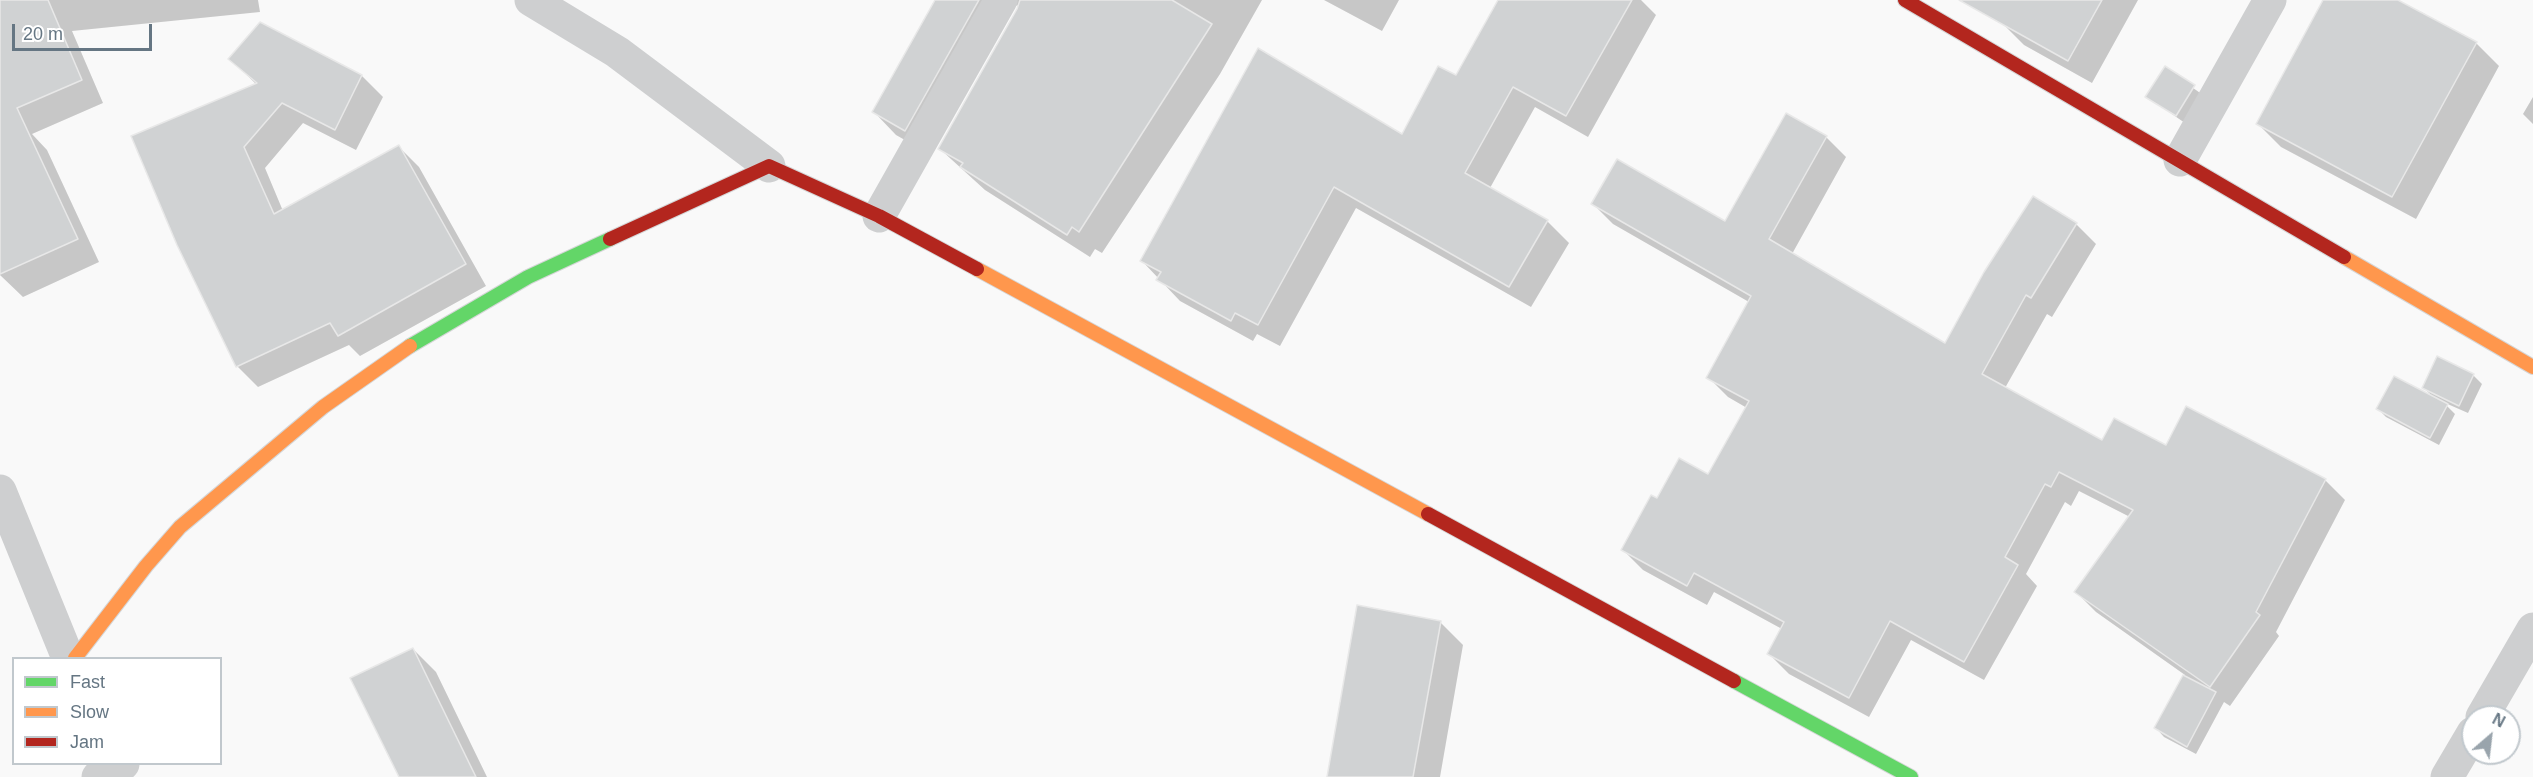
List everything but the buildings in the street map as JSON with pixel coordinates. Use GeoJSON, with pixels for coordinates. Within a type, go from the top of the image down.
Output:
{"type":"FeatureCollection","features":[{"type":"Feature","properties":{"kind":"street"},"geometry":{"type":"LineString","coordinates":[[531,0],[617,52],[769,166],[879,216],[1879,769],[1911,777]]}},
{"type":"Feature","properties":{"kind":"street"},"geometry":{"type":"LineString","coordinates":[[879,216],[1001,0]]}},
{"type":"Feature","properties":{"kind":"street"},"geometry":{"type":"LineString","coordinates":[[1905,0],[2533,368]]}},
{"type":"Feature","properties":{"kind":"street"},"geometry":{"type":"LineString","coordinates":[[2180,160],[2270,0]]}},
{"type":"Feature","properties":{"kind":"street"},"geometry":{"type":"LineString","coordinates":[[76,657],[146,566],[180,527],[323,407],[406,348],[528,277],[769,166]]}},
{"type":"Feature","properties":{"kind":"street"},"geometry":{"type":"LineString","coordinates":[[0,491],[68,657]]}},
{"type":"Feature","properties":{"kind":"street"},"geometry":{"type":"LineString","coordinates":[[2489,705],[2533,629]]}},
{"type":"Feature","properties":{"kind":"street"},"geometry":{"type":"LineString","coordinates":[[2447,777],[2461,753]]}},
{"type":"Feature","properties":{"kind":"street"},"geometry":{"type":"LineString","coordinates":[[98,777],[121,765]]}},
{"type":"Feature","properties":{"kind":"traffic: fast"},"geometry":{"type":"LineString","coordinates":[[410,346],[528,277],[610,239]]}},
{"type":"Feature","properties":{"kind":"traffic: fast"},"geometry":{"type":"LineString","coordinates":[[1734,681],[1911,777]]}},
{"type":"Feature","properties":{"kind":"traffic: slow"},"geometry":{"type":"LineString","coordinates":[[2344,257],[2533,367]]}},
{"type":"Feature","properties":{"kind":"traffic: slow"},"geometry":{"type":"LineString","coordinates":[[977,269],[1428,514]]}},
{"type":"Feature","properties":{"kind":"traffic: slow"},"geometry":{"type":"LineString","coordinates":[[76,657],[146,566],[180,527],[323,407],[410,346]]}},
{"type":"Feature","properties":{"kind":"traffic: jam"},"geometry":{"type":"LineString","coordinates":[[1905,0],[2344,257]]}},
{"type":"Feature","properties":{"kind":"traffic: jam"},"geometry":{"type":"LineString","coordinates":[[610,239],[769,166],[879,216],[977,269]]}},
{"type":"Feature","properties":{"kind":"traffic: jam"},"geometry":{"type":"LineString","coordinates":[[1428,514],[1734,681]]}}]}
